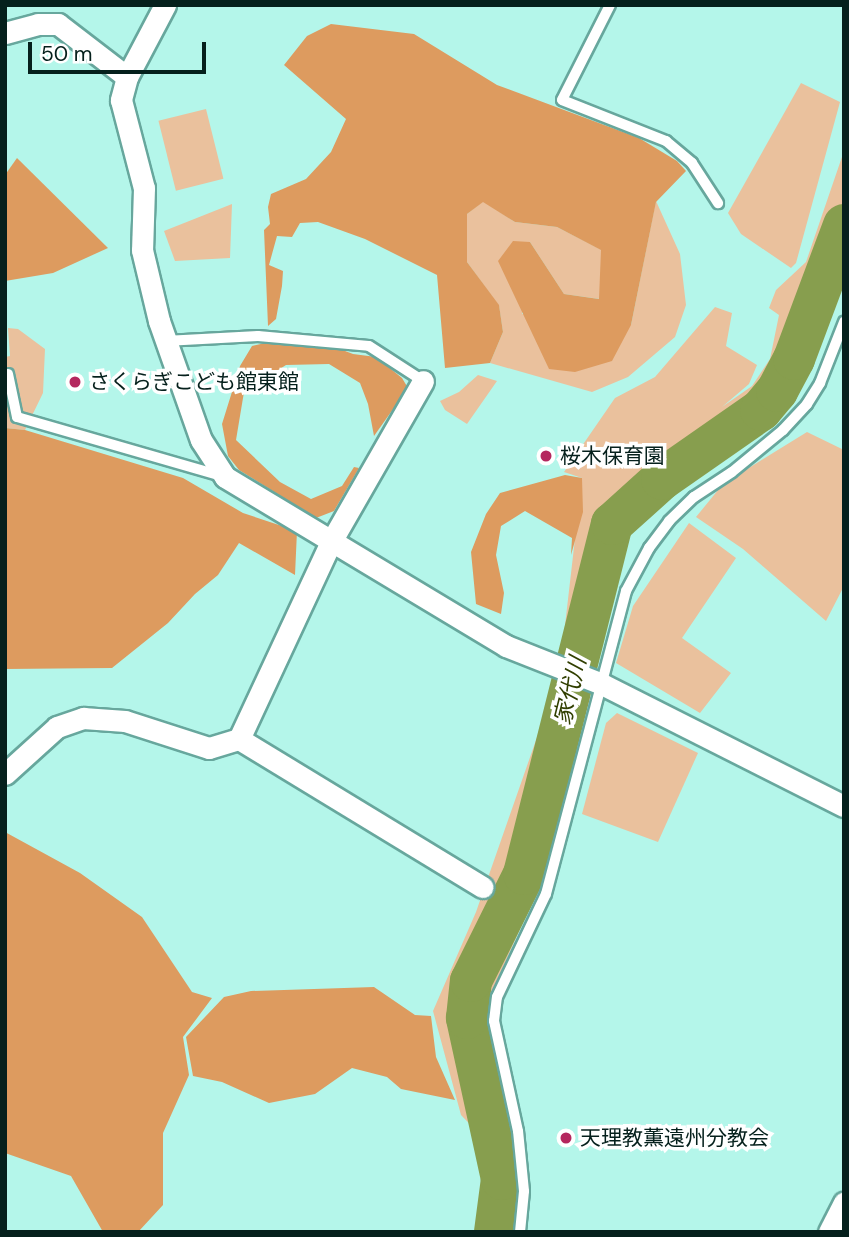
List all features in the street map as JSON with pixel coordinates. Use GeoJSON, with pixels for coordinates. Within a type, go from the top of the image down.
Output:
{"type":"FeatureCollection","features":[{"type":"Feature","properties":{"kind":"street"},"geometry":{"type":"LineString","coordinates":[[165,5],[127,77],[121,100],[144,188],[142,250],[164,341],[176,364],[201,440],[225,477],[506,646],[596,681],[844,806]]}},
{"type":"Feature","properties":{"kind":"street"},"geometry":{"type":"LineString","coordinates":[[5,33],[38,24],[58,24],[127,77]]}},
{"type":"Feature","properties":{"kind":"street"},"geometry":{"type":"LineString","coordinates":[[239,739],[332,540],[423,381]]}},
{"type":"Feature","properties":{"kind":"street"},"geometry":{"type":"LineString","coordinates":[[5,774],[57,727],[83,718],[125,721],[209,748],[239,739],[482,887]]}},
{"type":"Feature","properties":{"kind":"street"},"geometry":{"type":"LineString","coordinates":[[829,1232],[844,1203]]}},
{"type":"Feature","properties":{"kind":"lane"},"geometry":{"type":"LineString","coordinates":[[610,5],[562,100],[666,141],[692,163],[718,204]]}},
{"type":"Feature","properties":{"kind":"lane"},"geometry":{"type":"LineString","coordinates":[[520,1232],[524,1191],[518,1131],[494,1021],[497,997],[546,894],[596,681],[626,591],[649,548],[669,521],[694,497],[732,472],[783,430],[807,404],[820,383],[844,322]]}},
{"type":"Feature","properties":{"kind":"lane"},"geometry":{"type":"LineString","coordinates":[[164,341],[258,336],[369,346],[423,381]]}},
{"type":"Feature","properties":{"kind":"lane"},"geometry":{"type":"LineString","coordinates":[[8,374],[17,417],[225,477]]}},
{"type":"Feature","properties":{"kind":"shaded area"},"geometry":{"type":"Polygon","coordinates":[[[331,24],[414,34],[497,85],[639,138],[677,161],[686,171],[656,202],[631,325],[612,361],[575,372],[549,369],[498,261],[513,241],[530,242],[564,294],[599,299],[601,250],[557,227],[515,222],[483,202],[467,214],[467,262],[499,305],[503,332],[490,363],[445,368],[437,275],[365,239],[318,222],[300,223],[292,237],[277,236],[269,265],[283,271],[282,286],[276,319],[268,326],[264,230],[270,224],[268,207],[271,194],[306,179],[331,152],[346,119],[284,65],[307,36],[331,24]]]}},
{"type":"Feature","properties":{"kind":"shaded area"},"geometry":{"type":"Polygon","coordinates":[[[801,83],[840,102],[796,263],[791,268],[741,234],[728,213],[801,83]]]}},
{"type":"Feature","properties":{"kind":"shaded area"},"geometry":{"type":"Polygon","coordinates":[[[206,109],[223,179],[176,191],[158,121],[206,109]]]}},
{"type":"Feature","properties":{"kind":"shaded area"},"geometry":{"type":"Polygon","coordinates":[[[844,151],[844,255],[797,391],[724,455],[622,521],[602,571],[590,668],[561,660],[582,478],[564,472],[615,398],[655,377],[715,307],[732,313],[726,346],[757,365],[749,384],[722,407],[752,386],[770,359],[779,315],[769,308],[776,290],[806,262],[844,151]]]}},
{"type":"Feature","properties":{"kind":"shaded area"},"geometry":{"type":"Polygon","coordinates":[[[17,158],[108,248],[53,273],[5,281],[5,175],[17,158]]]}},
{"type":"Feature","properties":{"kind":"shaded area"},"geometry":{"type":"Polygon","coordinates":[[[483,201],[515,222],[557,227],[602,250],[600,299],[564,294],[530,242],[522,314],[631,325],[656,201],[680,254],[686,305],[675,337],[628,377],[592,392],[490,363],[503,332],[499,306],[467,262],[467,214],[483,201]]]}},
{"type":"Feature","properties":{"kind":"shaded area"},"geometry":{"type":"Polygon","coordinates":[[[232,204],[230,258],[175,261],[164,231],[232,204]]]}},
{"type":"Feature","properties":{"kind":"shaded area"},"geometry":{"type":"Polygon","coordinates":[[[8,328],[18,329],[45,349],[43,393],[25,430],[5,428],[5,357],[10,356],[8,328]]]}},
{"type":"Feature","properties":{"kind":"shaded area"},"geometry":{"type":"Polygon","coordinates":[[[274,341],[324,343],[353,354],[376,357],[402,378],[408,388],[374,436],[368,404],[360,383],[329,364],[286,365],[244,392],[236,440],[280,482],[311,499],[342,486],[354,467],[359,468],[334,511],[316,518],[239,470],[228,456],[222,424],[240,366],[252,346],[274,341]]]}},
{"type":"Feature","properties":{"kind":"shaded area"},"geometry":{"type":"Polygon","coordinates":[[[478,375],[497,381],[467,424],[445,410],[440,401],[459,392],[478,375]]]}},
{"type":"Feature","properties":{"kind":"shaded area"},"geometry":{"type":"Polygon","coordinates":[[[5,428],[25,430],[183,478],[243,513],[297,531],[295,575],[239,543],[218,575],[195,594],[168,623],[112,668],[5,669],[5,428]]]}},
{"type":"Feature","properties":{"kind":"shaded area"},"geometry":{"type":"Polygon","coordinates":[[[807,432],[844,450],[844,586],[826,621],[743,549],[696,517],[723,484],[807,432]]]}},
{"type":"Feature","properties":{"kind":"shaded area"},"geometry":{"type":"Polygon","coordinates":[[[565,475],[582,478],[583,512],[571,555],[572,538],[525,511],[501,526],[496,555],[504,593],[501,614],[476,604],[471,552],[486,514],[500,493],[565,475]]]}},
{"type":"Feature","properties":{"kind":"shaded area"},"geometry":{"type":"Polygon","coordinates":[[[689,523],[736,558],[682,638],[731,673],[700,713],[616,663],[633,606],[689,523]]]}},
{"type":"Feature","properties":{"kind":"shaded area"},"geometry":{"type":"Polygon","coordinates":[[[558,677],[582,686],[590,698],[534,897],[485,1008],[513,1145],[490,1142],[514,1151],[508,1232],[478,1232],[487,1183],[484,1139],[461,1115],[433,1011],[476,912],[558,677]]]}},
{"type":"Feature","properties":{"kind":"shaded area"},"geometry":{"type":"Polygon","coordinates":[[[617,713],[698,753],[658,842],[582,814],[606,723],[617,713]]]}},
{"type":"Feature","properties":{"kind":"shaded area"},"geometry":{"type":"Polygon","coordinates":[[[5,832],[80,873],[142,917],[192,992],[212,998],[183,1037],[189,1075],[163,1133],[163,1205],[139,1231],[103,1232],[71,1176],[5,1153],[5,832]]]}},
{"type":"Feature","properties":{"kind":"shaded area"},"geometry":{"type":"Polygon","coordinates":[[[374,987],[415,1015],[431,1016],[436,1057],[455,1100],[401,1089],[387,1077],[352,1068],[315,1094],[269,1103],[222,1082],[193,1076],[186,1037],[224,997],[251,991],[374,987]]]}},
{"type":"Feature","properties":{"kind":"waterway","name":"家代川"},"geometry":{"type":"LineString","coordinates":[[495,1232],[502,1179],[467,1018],[471,981],[524,874],[612,524],[662,479],[761,410],[777,391],[794,359],[844,225]]}},
{"type":"Feature","properties":{"kind":"place","name":"さくらぎこども館東館"},"geometry":{"type":"Point","coordinates":[75,382]}},
{"type":"Feature","properties":{"kind":"place","name":"桜木保育園"},"geometry":{"type":"Point","coordinates":[546,456]}},
{"type":"Feature","properties":{"kind":"place","name":"天理教薫遠州分教会"},"geometry":{"type":"Point","coordinates":[566,1138]}}]}
